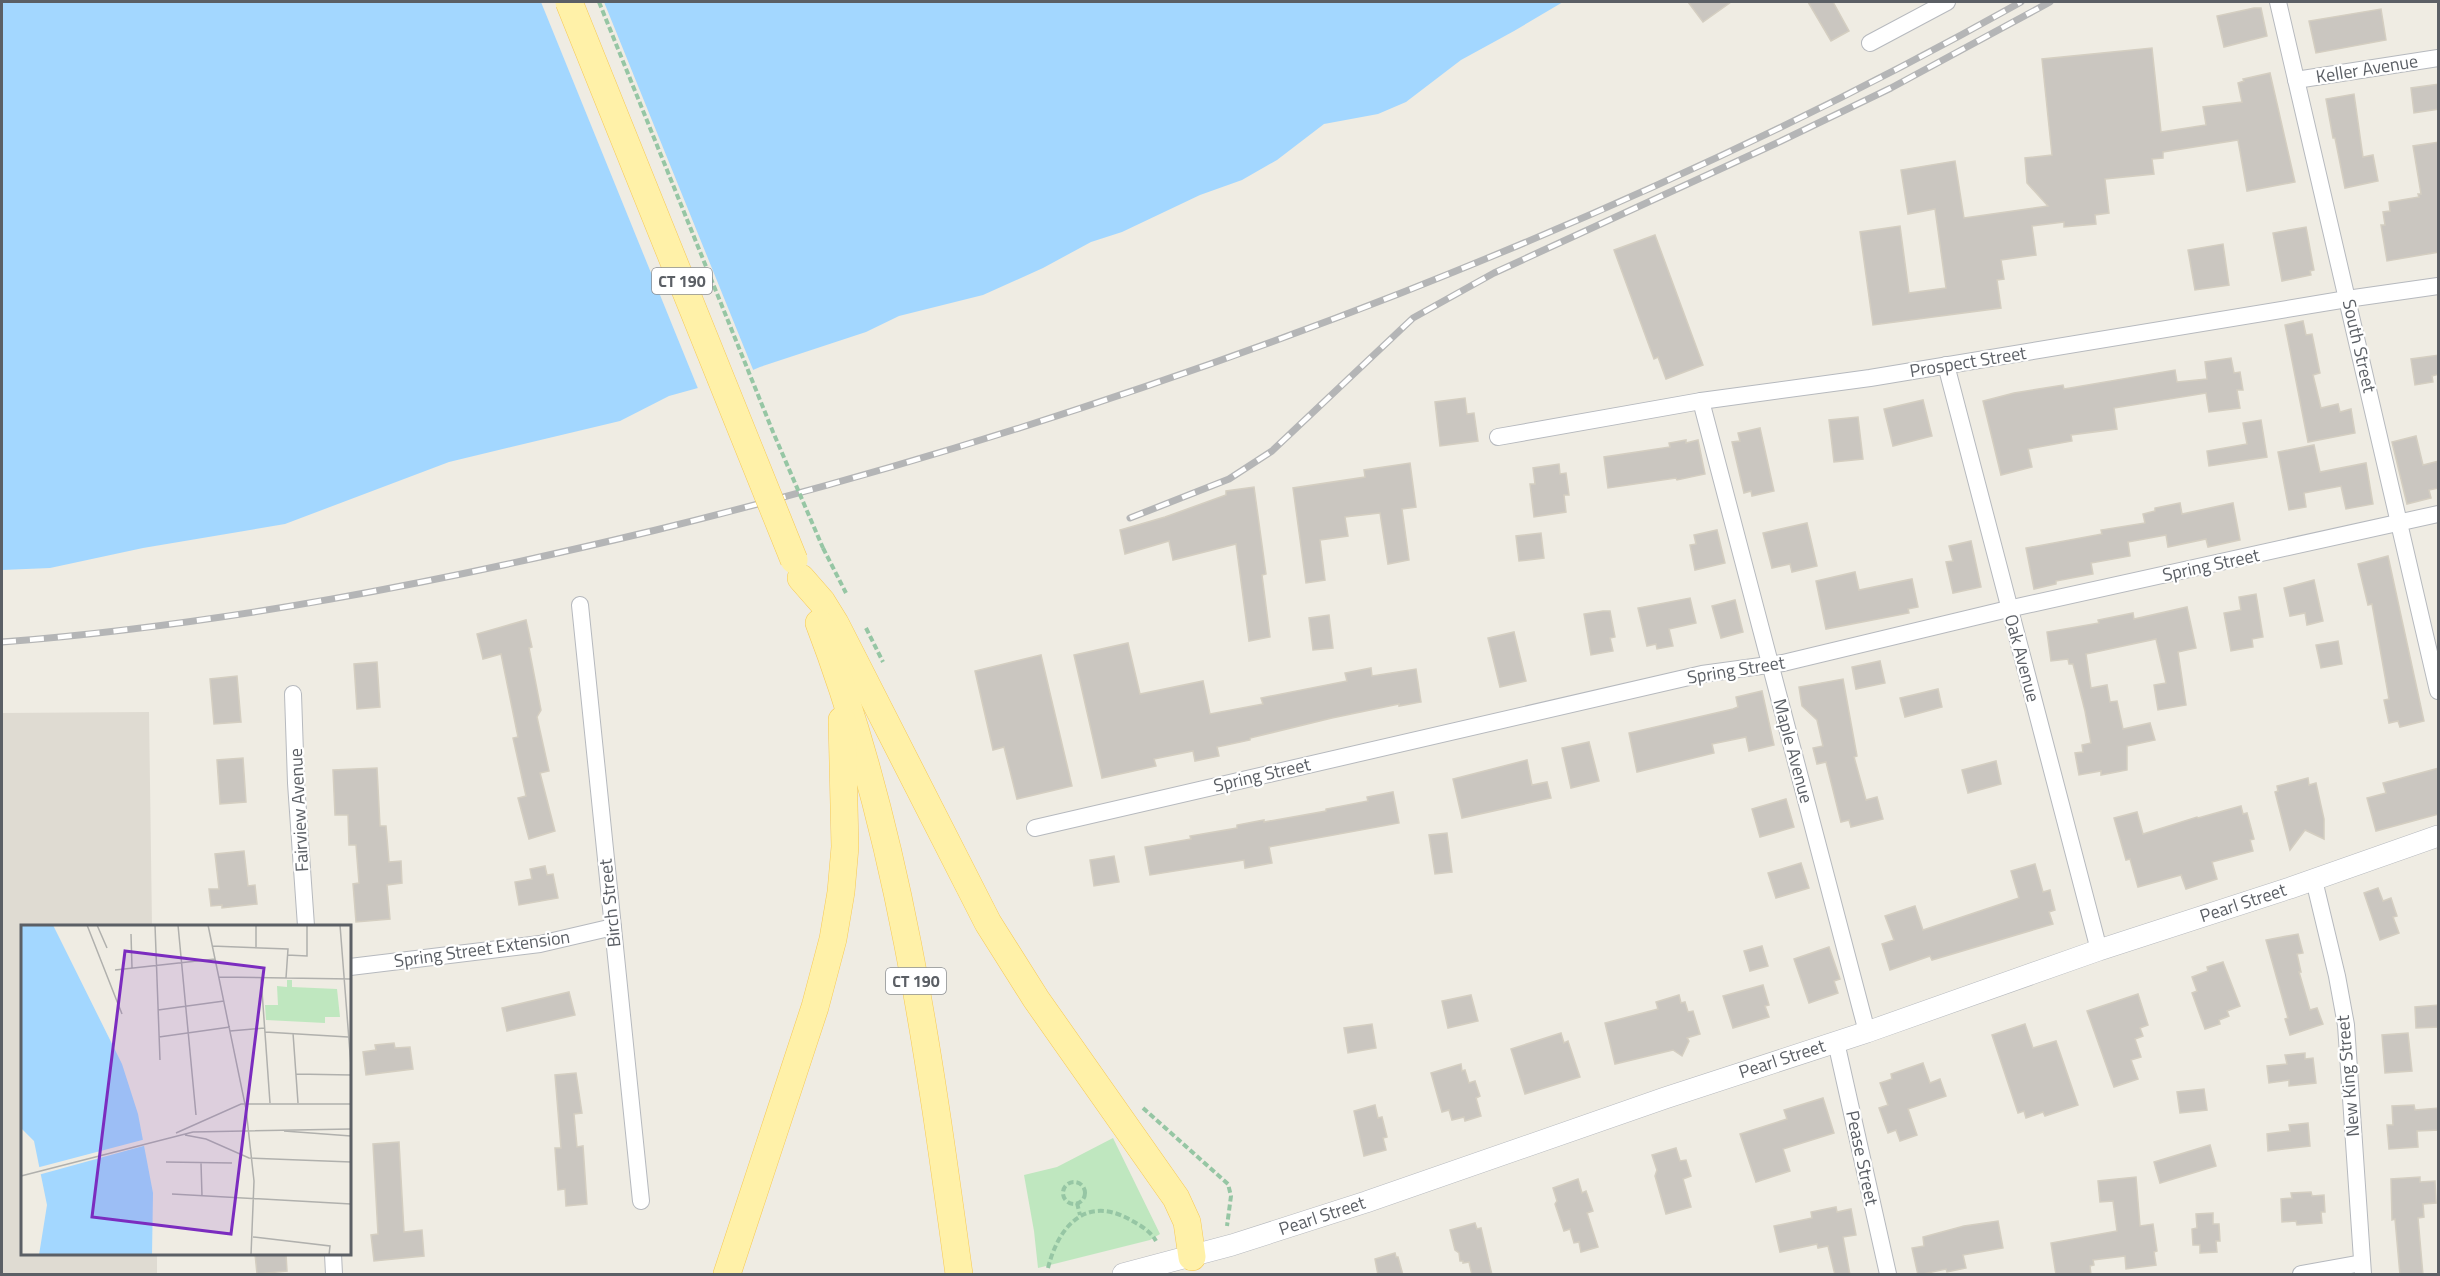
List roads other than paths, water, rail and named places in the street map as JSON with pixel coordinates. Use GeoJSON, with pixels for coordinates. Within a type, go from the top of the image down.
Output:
{"type":"FeatureCollection","features":[{"type":"Feature","properties":{"kind":"main road","name":"CT 190"},"geometry":{"type":"LineString","coordinates":[[569,2],[798,569],[843,694],[880,817],[909,945],[926,1043],[959,1275]]}},
{"type":"Feature","properties":{"kind":"main road"},"geometry":{"type":"LineString","coordinates":[[798,569],[835,623],[969,890],[1010,961],[1176,1198],[1187,1222],[1192,1257]]}},
{"type":"Feature","properties":{"kind":"main road"},"geometry":{"type":"LineString","coordinates":[[727,1275],[815,1007],[833,939],[841,892],[845,847],[843,694]]}},
{"type":"Feature","properties":{"kind":"street"},"geometry":{"type":"LineString","coordinates":[[1870,43],[1947,2]]}},
{"type":"Feature","properties":{"kind":"street","name":"South Street"},"geometry":{"type":"LineString","coordinates":[[2278,2],[2439,691]]}},
{"type":"Feature","properties":{"kind":"street","name":"Keller Avenue"},"geometry":{"type":"LineString","coordinates":[[2296,80],[2439,58]]}},
{"type":"Feature","properties":{"kind":"street","name":"Prospect Street"},"geometry":{"type":"LineString","coordinates":[[1498,436],[1701,401],[1946,365],[2439,286]]}},
{"type":"Feature","properties":{"kind":"street","name":"Oak Avenue"},"geometry":{"type":"LineString","coordinates":[[1946,365],[2099,950]]}},
{"type":"Feature","properties":{"kind":"street","name":"Maple Avenue"},"geometry":{"type":"LineString","coordinates":[[1701,401],[1867,1032]]}},
{"type":"Feature","properties":{"kind":"street","name":"Spring Street"},"geometry":{"type":"LineString","coordinates":[[1035,828],[1702,674],[1800,659],[2008,609],[2439,514]]}},
{"type":"Feature","properties":{"kind":"street","name":"Birch Street"},"geometry":{"type":"LineString","coordinates":[[580,606],[640,1202]]}},
{"type":"Feature","properties":{"kind":"street","name":"Fairview Avenue"},"geometry":{"type":"LineString","coordinates":[[293,694],[296,783],[306,925]]}},
{"type":"Feature","properties":{"kind":"street","name":"Pearl Street"},"geometry":{"type":"LineString","coordinates":[[1124,1275],[1192,1257],[1366,1202],[1665,1098],[1867,1032],[2099,950],[2314,880],[2439,836]]}},
{"type":"Feature","properties":{"kind":"street","name":"New King Street"},"geometry":{"type":"LineString","coordinates":[[2314,880],[2346,1025],[2363,1269]]}},
{"type":"Feature","properties":{"kind":"street","name":"Spring Street Extension"},"geometry":{"type":"LineString","coordinates":[[351,967],[540,944],[613,927]]}},
{"type":"Feature","properties":{"kind":"street","name":"Pease Street"},"geometry":{"type":"LineString","coordinates":[[1836,1042],[1888,1275]]}},
{"type":"Feature","properties":{"kind":"street"},"geometry":{"type":"LineString","coordinates":[[333,1255],[334,1275]]}},
{"type":"Feature","properties":{"kind":"street"},"geometry":{"type":"LineString","coordinates":[[2301,1275],[2363,1269]]}},
{"type":"Feature","properties":{"kind":"water"},"geometry":{"type":"Polygon","coordinates":[[[2,2],[1563,2],[1461,60],[1406,102],[1378,114],[1324,124],[1277,160],[1242,180],[1200,195],[1122,232],[1091,242],[1043,268],[983,295],[899,316],[866,332],[760,367],[734,378],[669,396],[620,421],[449,462],[285,524],[143,548],[50,568],[2,570],[2,2]]]}},
{"type":"Feature","properties":{"kind":"railway"},"geometry":{"type":"LineString","coordinates":[[2,642],[167,625],[249,613],[494,567],[751,506],[1032,424],[1310,328],[1560,228],[1794,121],[2021,2]]}},
{"type":"Feature","properties":{"kind":"railway"},"geometry":{"type":"LineString","coordinates":[[1130,518],[1229,479],[1272,451],[1413,318],[1494,273],[1891,88],[2050,2]]}}]}
